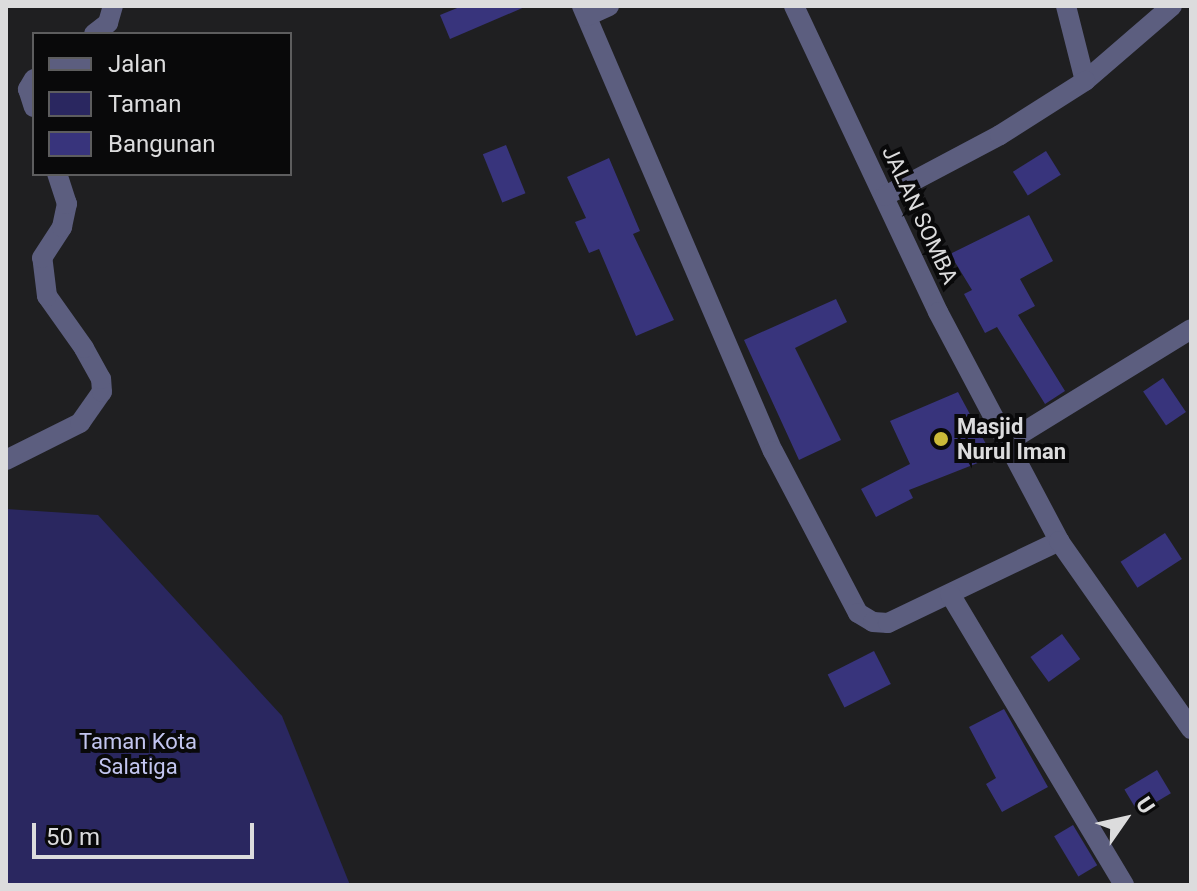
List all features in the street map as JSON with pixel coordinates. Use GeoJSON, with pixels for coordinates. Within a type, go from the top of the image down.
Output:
{"type":"FeatureCollection","features":[{"type":"Feature","properties":{"kind":"street"},"geometry":{"type":"LineString","coordinates":[[97,32],[108,23],[113,6]]}},
{"type":"Feature","properties":{"kind":"street"},"geometry":{"type":"LineString","coordinates":[[609,6],[584,11],[773,451],[858,613],[873,622],[888,623],[1059,541]]}},
{"type":"Feature","properties":{"kind":"street","name":"JALAN SOMBA"},"geometry":{"type":"LineString","coordinates":[[794,6],[1006,443],[1059,541],[1191,729]]}},
{"type":"Feature","properties":{"kind":"street"},"geometry":{"type":"LineString","coordinates":[[1066,6],[1085,81]]}},
{"type":"Feature","properties":{"kind":"street"},"geometry":{"type":"LineString","coordinates":[[885,196],[1000,135],[1085,81],[1172,6]]}},
{"type":"Feature","properties":{"kind":"street"},"geometry":{"type":"LineString","coordinates":[[32,82],[28,89],[32,101]]}},
{"type":"Feature","properties":{"kind":"street"},"geometry":{"type":"LineString","coordinates":[[6,460],[80,423],[102,392],[101,379],[84,348],[55,310],[45,287],[42,258],[62,227],[67,204],[58,176]]}},
{"type":"Feature","properties":{"kind":"street"},"geometry":{"type":"LineString","coordinates":[[1006,443],[1191,329]]}},
{"type":"Feature","properties":{"kind":"street"},"geometry":{"type":"LineString","coordinates":[[950,594],[1124,885]]}},
{"type":"Feature","properties":{"kind":"green space","name":"Taman Kota Salatiga"},"geometry":{"type":"Polygon","coordinates":[[[6,509],[98,515],[282,716],[350,885],[6,885],[6,509]]]}},
{"type":"Feature","properties":{"kind":"building"},"geometry":{"type":"Polygon","coordinates":[[[462,6],[527,6],[450,39],[440,15],[462,6]]]}},
{"type":"Feature","properties":{"kind":"building"},"geometry":{"type":"Polygon","coordinates":[[[506,145],[525,193],[502,203],[483,154],[506,145]]]}},
{"type":"Feature","properties":{"kind":"building"},"geometry":{"type":"Polygon","coordinates":[[[1046,151],[1061,175],[1028,195],[1013,172],[1046,151]]]}},
{"type":"Feature","properties":{"kind":"building"},"geometry":{"type":"Polygon","coordinates":[[[609,158],[640,231],[633,234],[674,320],[636,336],[599,249],[589,253],[575,222],[586,218],[567,177],[609,158]]]}},
{"type":"Feature","properties":{"kind":"building"},"geometry":{"type":"Polygon","coordinates":[[[1029,215],[1053,261],[1020,279],[1035,306],[1018,315],[1065,391],[1045,404],[997,327],[985,333],[964,294],[972,290],[950,254],[1029,215]]]}},
{"type":"Feature","properties":{"kind":"building"},"geometry":{"type":"Polygon","coordinates":[[[836,299],[847,322],[795,348],[841,440],[799,460],[744,340],[836,299]]]}},
{"type":"Feature","properties":{"kind":"building"},"geometry":{"type":"Polygon","coordinates":[[[1163,378],[1186,412],[1166,425],[1143,391],[1163,378]]]}},
{"type":"Feature","properties":{"kind":"building","name":"Masjid Nurul Iman"},"geometry":{"type":"Polygon","coordinates":[[[958,392],[993,457],[909,490],[913,498],[876,517],[861,489],[910,464],[890,421],[958,392]]]}},
{"type":"Feature","properties":{"kind":"building"},"geometry":{"type":"Polygon","coordinates":[[[1165,533],[1182,559],[1137,588],[1121,562],[1165,533]]]}},
{"type":"Feature","properties":{"kind":"building"},"geometry":{"type":"Polygon","coordinates":[[[1062,634],[1080,659],[1049,682],[1030,657],[1062,634]]]}},
{"type":"Feature","properties":{"kind":"building"},"geometry":{"type":"Polygon","coordinates":[[[874,651],[891,684],[844,708],[828,675],[874,651]]]}},
{"type":"Feature","properties":{"kind":"building"},"geometry":{"type":"Polygon","coordinates":[[[1004,709],[1048,787],[1002,812],[986,784],[996,778],[969,727],[1004,709]]]}},
{"type":"Feature","properties":{"kind":"building"},"geometry":{"type":"Polygon","coordinates":[[[1157,770],[1171,793],[1138,813],[1124,790],[1157,770]]]}},
{"type":"Feature","properties":{"kind":"building"},"geometry":{"type":"Polygon","coordinates":[[[1073,825],[1097,865],[1078,877],[1054,836],[1073,825]]]}},
{"type":"Feature","properties":{"kind":"place","name":"Masjid Nurul Iman"},"geometry":{"type":"Point","coordinates":[941,439]}}]}
